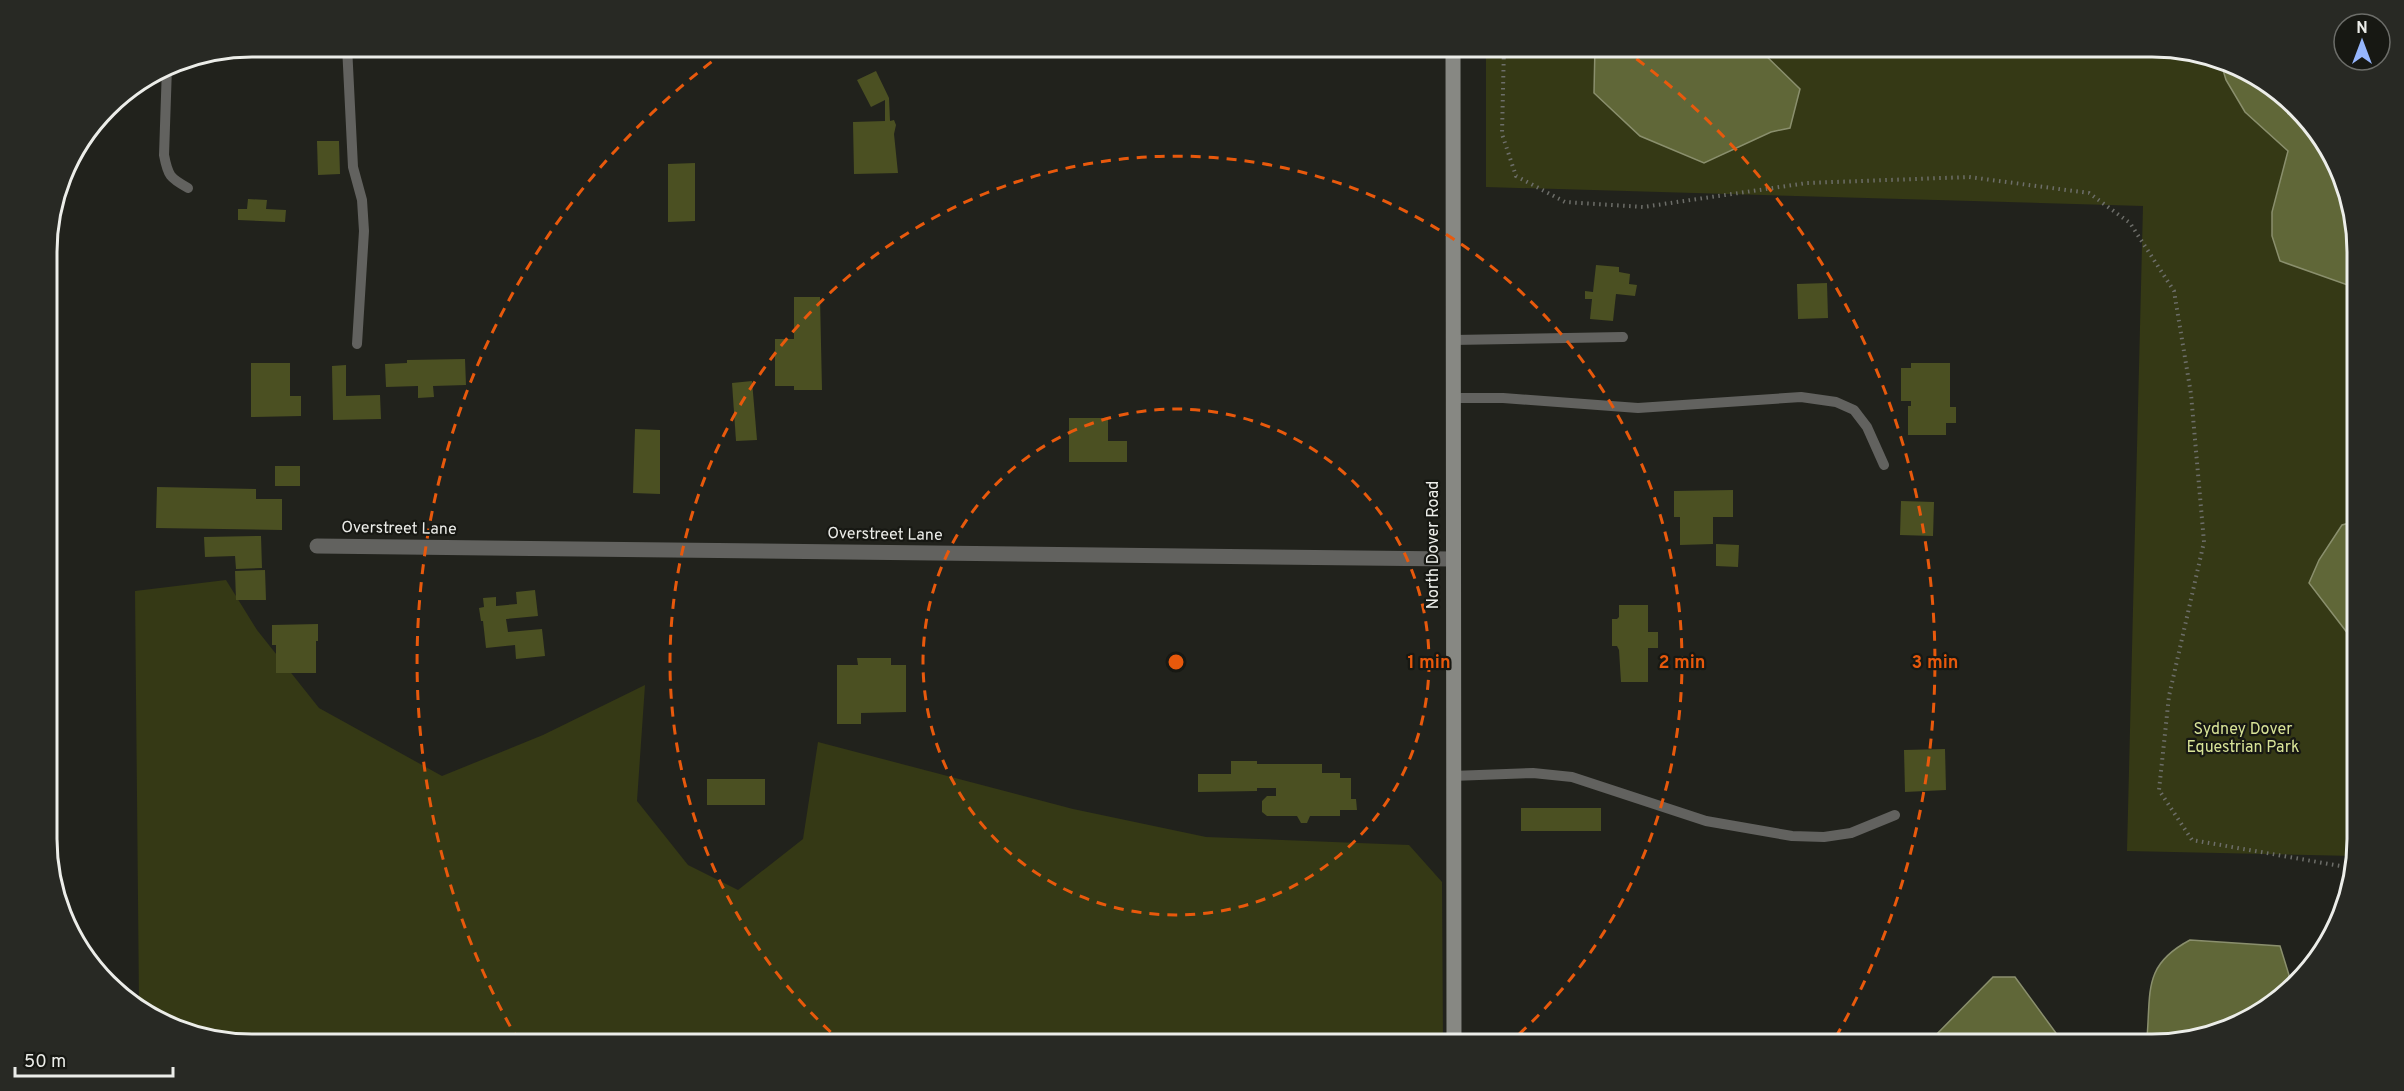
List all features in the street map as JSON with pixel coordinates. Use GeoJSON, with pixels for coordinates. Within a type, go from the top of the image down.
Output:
{"type":"FeatureCollection","features":[{"type":"Feature","properties":{"kind":"street","name":"North Dover Road"},"geometry":{"type":"LineString","coordinates":[[1453,57],[1454,1034]]}},
{"type":"Feature","properties":{"kind":"street","name":"Overstreet Lane"},"geometry":{"type":"LineString","coordinates":[[317,546],[1452,559]]}},
{"type":"Feature","properties":{"kind":"lane"},"geometry":{"type":"LineString","coordinates":[[348,57],[353,167],[362,200],[364,231],[357,344]]}},
{"type":"Feature","properties":{"kind":"lane"},"geometry":{"type":"LineString","coordinates":[[166,78],[166,162],[171,178],[188,188]]}},
{"type":"Feature","properties":{"kind":"lane"},"geometry":{"type":"LineString","coordinates":[[1453,340],[1623,337]]}},
{"type":"Feature","properties":{"kind":"lane"},"geometry":{"type":"LineString","coordinates":[[1453,398],[1503,398],[1638,408],[1801,397],[1836,402],[1854,410],[1867,427],[1884,465]]}},
{"type":"Feature","properties":{"kind":"lane"},"geometry":{"type":"LineString","coordinates":[[1452,776],[1533,773],[1572,777],[1706,821],[1792,836],[1824,837],[1851,833],[1895,815]]}},
{"type":"Feature","properties":{"kind":"path"},"geometry":{"type":"LineString","coordinates":[[1504,57],[1502,134],[1516,176],[1565,202],[1643,207],[1807,183],[1969,177],[2089,192],[2130,223],[2174,291],[2191,394],[2204,542],[2169,696],[2159,790],[2192,840],[2345,867]]}},
{"type":"Feature","properties":{"kind":"green space","name":"Sydney Dover Equestrian Park"},"geometry":{"type":"Polygon","coordinates":[[[1486,57],[2164,57],[2190,61],[2226,72],[2271,97],[2307,133],[2321,155],[2340,202],[2345,227],[2347,252],[2346,856],[2127,851],[2143,206],[1486,187],[1486,57]]]}},
{"type":"Feature","properties":{"kind":"green space"},"geometry":{"type":"Polygon","coordinates":[[[226,580],[257,630],[319,708],[442,776],[543,735],[645,685],[637,801],[688,865],[738,890],[803,839],[818,742],[1073,809],[1206,837],[1409,845],[1442,882],[1443,1034],[240,1034],[214,1030],[178,1019],[139,998],[135,591],[226,580]]]}},
{"type":"Feature","properties":{"kind":"shaded area"},"geometry":{"type":"Polygon","coordinates":[[[1595,57],[1767,57],[1800,89],[1790,128],[1771,132],[1704,163],[1640,136],[1594,93],[1595,57]]]}},
{"type":"Feature","properties":{"kind":"shaded area"},"geometry":{"type":"Polygon","coordinates":[[[2223,71],[2249,83],[2271,97],[2307,133],[2321,155],[2340,202],[2345,227],[2347,285],[2280,261],[2272,236],[2272,212],[2288,151],[2245,112],[2226,80],[2223,71]]]}},
{"type":"Feature","properties":{"kind":"shaded area"},"geometry":{"type":"Polygon","coordinates":[[[2347,524],[2347,632],[2309,583],[2319,560],[2342,525],[2347,524]]]}},
{"type":"Feature","properties":{"kind":"shaded area"},"geometry":{"type":"Polygon","coordinates":[[[2190,940],[2280,946],[2289,977],[2260,1001],[2214,1024],[2164,1034],[2147,1034],[2152,980],[2164,959],[2190,940]]]}},
{"type":"Feature","properties":{"kind":"shaded area"},"geometry":{"type":"Polygon","coordinates":[[[1993,977],[2015,977],[2057,1034],[1937,1034],[1993,977]]]}},
{"type":"Feature","properties":{"kind":"building"},"geometry":{"type":"Polygon","coordinates":[[[876,71],[889,98],[890,121],[894,120],[896,125],[894,134],[898,173],[854,174],[853,122],[885,121],[885,100],[871,107],[857,80],[876,71]]]}},
{"type":"Feature","properties":{"kind":"building"},"geometry":{"type":"Polygon","coordinates":[[[317,141],[339,141],[340,174],[318,175],[317,141]]]}},
{"type":"Feature","properties":{"kind":"building"},"geometry":{"type":"Polygon","coordinates":[[[695,163],[695,221],[668,222],[668,164],[695,163]]]}},
{"type":"Feature","properties":{"kind":"building"},"geometry":{"type":"Polygon","coordinates":[[[248,199],[267,200],[266,209],[286,210],[285,222],[238,220],[238,209],[247,209],[248,199]]]}},
{"type":"Feature","properties":{"kind":"building"},"geometry":{"type":"Polygon","coordinates":[[[1596,265],[1619,267],[1619,272],[1630,274],[1629,284],[1637,285],[1635,296],[1616,294],[1613,321],[1590,319],[1592,299],[1585,299],[1585,291],[1593,292],[1596,265]]]}},
{"type":"Feature","properties":{"kind":"building"},"geometry":{"type":"Polygon","coordinates":[[[1827,283],[1828,318],[1798,319],[1797,284],[1827,283]]]}},
{"type":"Feature","properties":{"kind":"building"},"geometry":{"type":"Polygon","coordinates":[[[794,297],[820,297],[822,390],[794,390],[794,386],[775,386],[775,339],[794,339],[794,297]]]}},
{"type":"Feature","properties":{"kind":"building"},"geometry":{"type":"Polygon","coordinates":[[[465,359],[466,385],[433,386],[434,397],[418,398],[418,386],[386,387],[385,364],[407,363],[407,360],[465,359]]]}},
{"type":"Feature","properties":{"kind":"building"},"geometry":{"type":"Polygon","coordinates":[[[251,363],[290,363],[290,396],[301,396],[301,416],[251,417],[251,363]]]}},
{"type":"Feature","properties":{"kind":"building"},"geometry":{"type":"Polygon","coordinates":[[[1911,363],[1950,363],[1950,407],[1956,407],[1956,423],[1946,423],[1946,435],[1908,435],[1908,406],[1911,406],[1911,401],[1901,401],[1901,368],[1911,368],[1911,363]]]}},
{"type":"Feature","properties":{"kind":"building"},"geometry":{"type":"Polygon","coordinates":[[[346,365],[346,396],[380,395],[381,419],[333,420],[332,366],[346,365]]]}},
{"type":"Feature","properties":{"kind":"building"},"geometry":{"type":"Polygon","coordinates":[[[752,381],[757,440],[736,441],[732,383],[752,381]]]}},
{"type":"Feature","properties":{"kind":"building"},"geometry":{"type":"Polygon","coordinates":[[[1069,418],[1108,418],[1108,441],[1127,441],[1127,462],[1069,462],[1069,418]]]}},
{"type":"Feature","properties":{"kind":"building"},"geometry":{"type":"Polygon","coordinates":[[[635,429],[660,430],[660,494],[633,493],[635,429]]]}},
{"type":"Feature","properties":{"kind":"building"},"geometry":{"type":"Polygon","coordinates":[[[275,466],[300,466],[300,486],[275,486],[275,466]]]}},
{"type":"Feature","properties":{"kind":"building"},"geometry":{"type":"Polygon","coordinates":[[[157,487],[256,489],[256,499],[282,499],[282,530],[156,528],[157,487]]]}},
{"type":"Feature","properties":{"kind":"building"},"geometry":{"type":"Polygon","coordinates":[[[1733,490],[1733,517],[1713,517],[1713,544],[1680,545],[1680,517],[1674,517],[1674,491],[1733,490]]]}},
{"type":"Feature","properties":{"kind":"building"},"geometry":{"type":"Polygon","coordinates":[[[1901,501],[1934,502],[1933,536],[1900,535],[1901,501]]]}},
{"type":"Feature","properties":{"kind":"building"},"geometry":{"type":"Polygon","coordinates":[[[261,536],[262,568],[236,569],[235,556],[205,557],[204,537],[261,536]]]}},
{"type":"Feature","properties":{"kind":"building"},"geometry":{"type":"Polygon","coordinates":[[[1716,544],[1739,545],[1738,567],[1716,566],[1716,544]]]}},
{"type":"Feature","properties":{"kind":"building"},"geometry":{"type":"Polygon","coordinates":[[[265,570],[266,600],[236,600],[235,571],[265,570]]]}},
{"type":"Feature","properties":{"kind":"building"},"geometry":{"type":"Polygon","coordinates":[[[535,590],[538,616],[506,619],[508,632],[542,629],[545,656],[516,659],[515,645],[486,648],[479,608],[484,607],[483,598],[496,597],[496,606],[517,604],[516,592],[535,590]]]}},
{"type":"Feature","properties":{"kind":"building"},"geometry":{"type":"Polygon","coordinates":[[[1619,605],[1648,605],[1648,632],[1658,632],[1658,648],[1648,648],[1648,682],[1621,682],[1619,650],[1617,646],[1612,646],[1612,619],[1619,617],[1619,605]]]}},
{"type":"Feature","properties":{"kind":"building"},"geometry":{"type":"Polygon","coordinates":[[[318,624],[316,673],[276,673],[276,645],[272,645],[272,625],[318,624]]]}},
{"type":"Feature","properties":{"kind":"building"},"geometry":{"type":"Polygon","coordinates":[[[857,658],[891,658],[891,665],[906,665],[906,712],[861,713],[861,724],[837,724],[837,665],[858,665],[857,658]]]}},
{"type":"Feature","properties":{"kind":"building"},"geometry":{"type":"Polygon","coordinates":[[[1945,749],[1946,790],[1905,792],[1904,750],[1945,749]]]}},
{"type":"Feature","properties":{"kind":"building"},"geometry":{"type":"Polygon","coordinates":[[[1231,761],[1257,761],[1257,764],[1322,764],[1322,773],[1340,773],[1340,778],[1351,778],[1351,799],[1356,799],[1357,810],[1340,810],[1340,816],[1310,816],[1307,823],[1301,823],[1297,816],[1267,816],[1262,812],[1262,801],[1267,796],[1276,796],[1276,788],[1257,788],[1257,791],[1198,792],[1198,774],[1231,774],[1231,761]]]}},
{"type":"Feature","properties":{"kind":"building"},"geometry":{"type":"Polygon","coordinates":[[[707,779],[765,779],[765,805],[707,805],[707,779]]]}},
{"type":"Feature","properties":{"kind":"building"},"geometry":{"type":"Polygon","coordinates":[[[1521,808],[1601,808],[1601,831],[1521,831],[1521,808]]]}}]}
